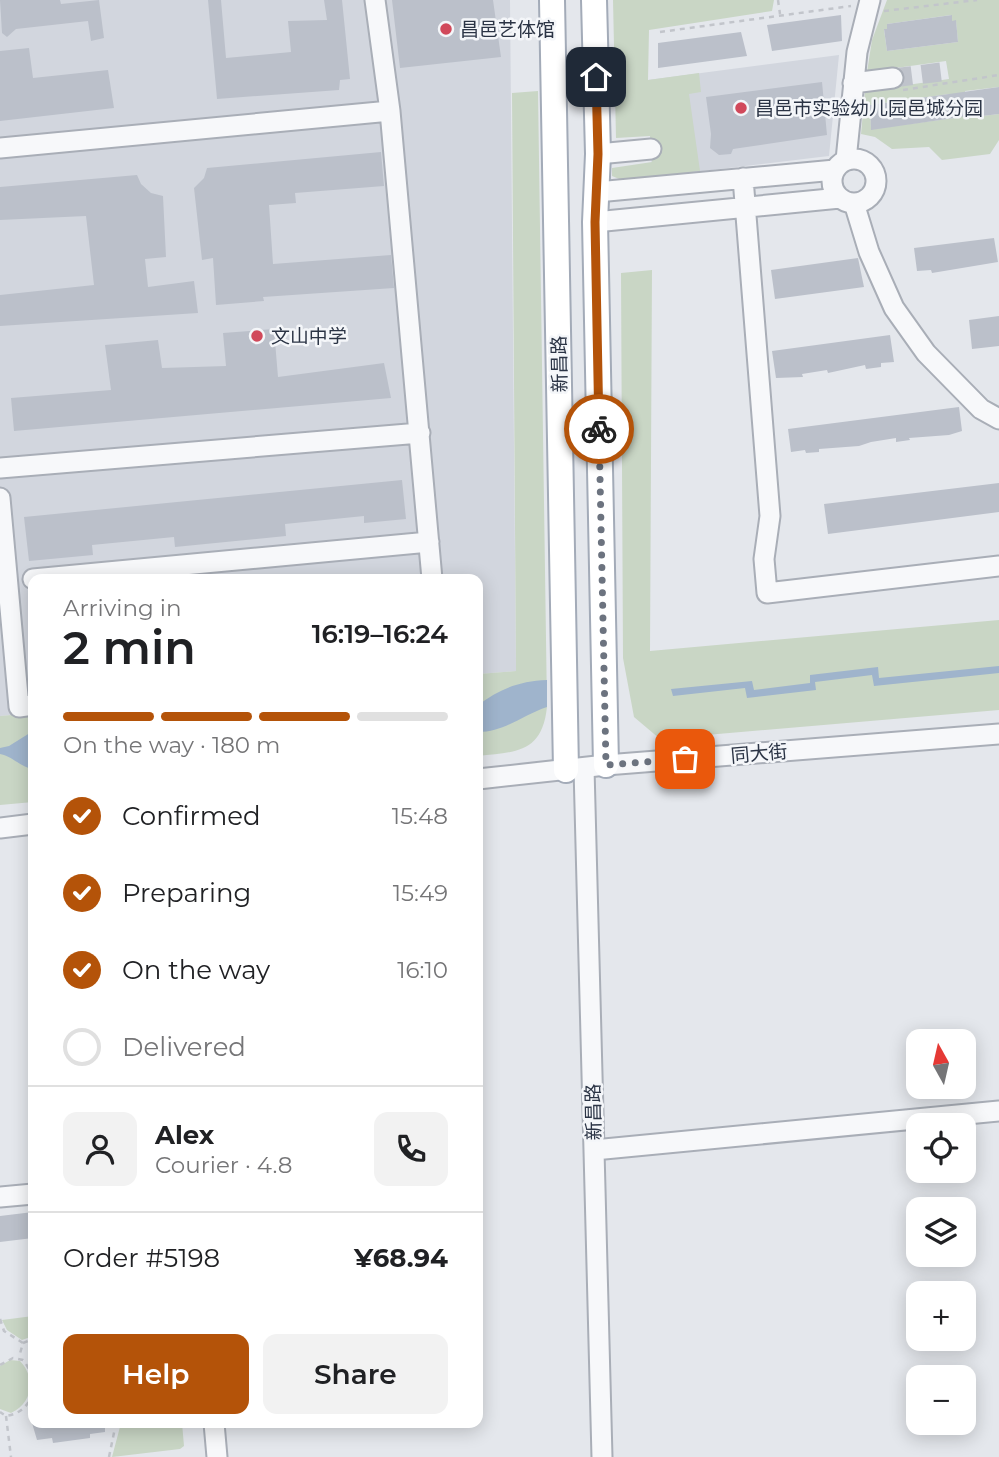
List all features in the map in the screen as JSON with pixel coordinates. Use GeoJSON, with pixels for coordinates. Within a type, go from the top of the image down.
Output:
{"type":"FeatureCollection","features":[{"type":"Feature","properties":{"kind":"main road","name":"新昌路"},"geometry":{"type":"LineString","coordinates":[[552,0],[557,224],[585,768]]}},
{"type":"Feature","properties":{"kind":"main road","name":"新昌路"},"geometry":{"type":"LineString","coordinates":[[585,768],[598,154],[594,0]]}},
{"type":"Feature","properties":{"kind":"main road"},"geometry":{"type":"LineString","coordinates":[[557,224],[595,222]]}},
{"type":"Feature","properties":{"kind":"street"},"geometry":{"type":"LineString","coordinates":[[375,0],[390,111],[432,574]]}},
{"type":"Feature","properties":{"kind":"street"},"geometry":{"type":"LineString","coordinates":[[869,6],[840,165],[832,185],[847,200],[894,308],[926,353],[981,409],[999,419]]}},
{"type":"Feature","properties":{"kind":"street"},"geometry":{"type":"LineString","coordinates":[[853,83],[897,84]]}},
{"type":"Feature","properties":{"kind":"street"},"geometry":{"type":"LineString","coordinates":[[0,148],[390,111]]}},
{"type":"Feature","properties":{"kind":"street"},"geometry":{"type":"LineString","coordinates":[[598,154],[651,149]]}},
{"type":"Feature","properties":{"kind":"street"},"geometry":{"type":"LineString","coordinates":[[595,222],[746,207],[867,199],[876,187],[876,173],[867,162],[853,158],[840,165],[743,178],[597,192]]}},
{"type":"Feature","properties":{"kind":"street"},"geometry":{"type":"LineString","coordinates":[[743,178],[769,516],[764,559],[767,593],[999,566]]}},
{"type":"Feature","properties":{"kind":"street"},"geometry":{"type":"LineString","coordinates":[[0,468],[421,433]]}},
{"type":"Feature","properties":{"kind":"street"},"geometry":{"type":"LineString","coordinates":[[0,498],[19,707],[28,706]]}},
{"type":"Feature","properties":{"kind":"street"},"geometry":{"type":"LineString","coordinates":[[87,574],[429,542]]}},
{"type":"Feature","properties":{"kind":"street"},"geometry":{"type":"LineString","coordinates":[[8,582],[28,580]]}},
{"type":"Feature","properties":{"kind":"street","name":"同大街"},"geometry":{"type":"LineString","coordinates":[[483,778],[999,734]]}},
{"type":"Feature","properties":{"kind":"street","name":"新昌路"},"geometry":{"type":"LineString","coordinates":[[585,768],[601,1457]]}},
{"type":"Feature","properties":{"kind":"street"},"geometry":{"type":"LineString","coordinates":[[0,828],[28,825]]}},
{"type":"Feature","properties":{"kind":"street"},"geometry":{"type":"LineString","coordinates":[[594,1150],[999,1111]]}},
{"type":"Feature","properties":{"kind":"street"},"geometry":{"type":"LineString","coordinates":[[0,1197],[28,1194]]}},
{"type":"Feature","properties":{"kind":"street"},"geometry":{"type":"LineString","coordinates":[[214,1428],[217,1457]]}},
{"type":"Feature","properties":{"kind":"path"},"geometry":{"type":"LineString","coordinates":[[778,0],[779,14]]}},
{"type":"Feature","properties":{"kind":"path"},"geometry":{"type":"LineString","coordinates":[[660,32],[779,14],[977,0]]}},
{"type":"Feature","properties":{"kind":"path"},"geometry":{"type":"LineString","coordinates":[[897,84],[999,75]]}},
{"type":"Feature","properties":{"kind":"path"},"geometry":{"type":"LineString","coordinates":[[0,1319],[4,1331],[23,1343]]}},
{"type":"Feature","properties":{"kind":"path"},"geometry":{"type":"LineString","coordinates":[[18,1357],[23,1343],[28,1341]]}},
{"type":"Feature","properties":{"kind":"path"},"geometry":{"type":"LineString","coordinates":[[0,1366],[5,1361],[18,1357]]}},
{"type":"Feature","properties":{"kind":"path"},"geometry":{"type":"LineString","coordinates":[[18,1357],[28,1368]]}},
{"type":"Feature","properties":{"kind":"path"},"geometry":{"type":"LineString","coordinates":[[6,1416],[23,1411],[28,1403]]}},
{"type":"Feature","properties":{"kind":"path"},"geometry":{"type":"LineString","coordinates":[[0,1412],[6,1416],[11,1457]]}},
{"type":"Feature","properties":{"kind":"path"},"geometry":{"type":"LineString","coordinates":[[109,1457],[115,1428]]}},
{"type":"Feature","properties":{"kind":"shaded area","name":"文山中学"},"geometry":{"type":"Polygon","coordinates":[[[0,0],[510,0],[516,671],[483,674],[483,574],[28,574],[28,713],[0,716],[0,0]]]}},
{"type":"Feature","properties":{"kind":"shaded area","name":"昌邑市实验幼儿园邑城分园"},"geometry":{"type":"Polygon","coordinates":[[[839,55],[829,156],[652,177],[648,80],[839,55]]]}},
{"type":"Feature","properties":{"kind":"green space"},"geometry":{"type":"Polygon","coordinates":[[[613,0],[774,0],[772,11],[649,30],[648,80],[699,73],[701,92],[689,94],[700,171],[653,177],[652,180],[624,181],[612,176],[612,168],[652,162],[650,136],[616,138],[613,0]]]}},
{"type":"Feature","properties":{"kind":"green space"},"geometry":{"type":"Polygon","coordinates":[[[887,0],[999,0],[999,87],[965,91],[966,100],[982,116],[999,114],[999,140],[990,154],[942,160],[929,147],[892,149],[875,137],[861,134],[865,91],[949,79],[946,61],[867,72],[872,40],[887,0]],[[951,15],[887,24],[887,29],[884,30],[887,51],[958,42],[956,21],[952,21],[951,15]],[[949,94],[870,105],[871,129],[955,118],[949,94]]]}},
{"type":"Feature","properties":{"kind":"green space"},"geometry":{"type":"Polygon","coordinates":[[[538,91],[547,707],[544,722],[533,742],[515,751],[483,755],[483,674],[516,671],[512,93],[538,91]]]}},
{"type":"Feature","properties":{"kind":"green space"},"geometry":{"type":"Polygon","coordinates":[[[652,270],[650,651],[999,620],[999,710],[660,739],[634,717],[623,658],[621,273],[652,270]]]}},
{"type":"Feature","properties":{"kind":"green space"},"geometry":{"type":"Polygon","coordinates":[[[28,713],[28,802],[0,805],[0,716],[28,713]]]}},
{"type":"Feature","properties":{"kind":"green space"},"geometry":{"type":"Polygon","coordinates":[[[28,1317],[28,1338],[22,1340],[7,1330],[2,1320],[28,1317]]]}},
{"type":"Feature","properties":{"kind":"green space"},"geometry":{"type":"Polygon","coordinates":[[[10,1360],[20,1361],[28,1375],[28,1397],[11,1413],[0,1409],[0,1366],[10,1360]]]}},
{"type":"Feature","properties":{"kind":"green space"},"geometry":{"type":"Polygon","coordinates":[[[120,1428],[182,1428],[184,1446],[180,1449],[112,1457],[120,1428]]]}},
{"type":"Feature","properties":{"kind":"water"},"geometry":{"type":"Polygon","coordinates":[[[999,666],[999,673],[874,686],[872,675],[815,682],[816,690],[747,698],[745,688],[673,696],[671,689],[752,681],[754,690],[810,683],[810,675],[878,667],[879,678],[999,666]]]}},
{"type":"Feature","properties":{"kind":"water"},"geometry":{"type":"Polygon","coordinates":[[[547,680],[547,707],[505,726],[483,731],[483,702],[510,687],[547,680]]]}},
{"type":"Feature","properties":{"kind":"water"},"geometry":{"type":"Polygon","coordinates":[[[28,734],[28,767],[0,754],[0,748],[9,746],[28,734]]]}},
{"type":"Feature","properties":{"kind":"building"},"geometry":{"type":"Polygon","coordinates":[[[0,0],[60,0],[61,4],[99,0],[104,38],[91,41],[88,21],[16,29],[7,37],[2,33],[0,0]]]}},
{"type":"Feature","properties":{"kind":"building"},"geometry":{"type":"Polygon","coordinates":[[[208,0],[221,0],[226,58],[291,52],[288,21],[327,20],[324,0],[342,0],[350,79],[340,80],[339,90],[217,99],[208,0]]]}},
{"type":"Feature","properties":{"kind":"building","name":"昌邑艺体馆"},"geometry":{"type":"Polygon","coordinates":[[[392,0],[493,0],[501,57],[400,68],[392,0]]]}},
{"type":"Feature","properties":{"kind":"building"},"geometry":{"type":"Polygon","coordinates":[[[841,15],[842,41],[772,51],[767,25],[841,15]]]}},
{"type":"Feature","properties":{"kind":"building"},"geometry":{"type":"Polygon","coordinates":[[[952,15],[952,21],[956,20],[958,42],[887,51],[884,29],[887,29],[887,24],[952,15]]]}},
{"type":"Feature","properties":{"kind":"building"},"geometry":{"type":"Polygon","coordinates":[[[741,32],[747,56],[658,68],[658,43],[741,32]]]}},
{"type":"Feature","properties":{"kind":"building"},"geometry":{"type":"Polygon","coordinates":[[[29,48],[33,78],[108,70],[114,108],[0,121],[0,51],[29,48]]]}},
{"type":"Feature","properties":{"kind":"building"},"geometry":{"type":"Polygon","coordinates":[[[822,82],[827,135],[733,149],[731,154],[719,155],[710,148],[706,97],[822,82]]]}},
{"type":"Feature","properties":{"kind":"building"},"geometry":{"type":"Polygon","coordinates":[[[999,87],[999,114],[982,114],[871,130],[870,105],[999,87]]]}},
{"type":"Feature","properties":{"kind":"building"},"geometry":{"type":"Polygon","coordinates":[[[381,152],[384,186],[295,193],[296,203],[269,205],[273,264],[391,255],[394,288],[263,297],[264,301],[216,305],[213,258],[202,260],[194,188],[204,178],[207,168],[381,152]]]}},
{"type":"Feature","properties":{"kind":"building"},"geometry":{"type":"Polygon","coordinates":[[[137,175],[141,184],[151,193],[163,196],[166,257],[145,259],[148,287],[194,281],[198,313],[0,326],[0,295],[94,285],[86,216],[0,220],[0,187],[137,175]]]}},
{"type":"Feature","properties":{"kind":"building"},"geometry":{"type":"Polygon","coordinates":[[[994,238],[998,262],[932,273],[931,270],[917,271],[914,248],[994,238]]]}},
{"type":"Feature","properties":{"kind":"building"},"geometry":{"type":"Polygon","coordinates":[[[858,258],[864,287],[775,299],[771,270],[858,258]]]}},
{"type":"Feature","properties":{"kind":"building"},"geometry":{"type":"Polygon","coordinates":[[[999,316],[999,346],[972,349],[969,320],[999,316]]]}},
{"type":"Feature","properties":{"kind":"building"},"geometry":{"type":"Polygon","coordinates":[[[274,329],[278,377],[384,363],[391,398],[14,431],[11,398],[111,390],[105,345],[158,340],[162,368],[226,366],[223,333],[274,329]]]}},
{"type":"Feature","properties":{"kind":"building"},"geometry":{"type":"Polygon","coordinates":[[[890,335],[894,362],[881,363],[881,367],[866,369],[865,365],[828,373],[827,370],[802,374],[803,377],[776,378],[772,351],[890,335]]]}},
{"type":"Feature","properties":{"kind":"building"},"geometry":{"type":"Polygon","coordinates":[[[959,407],[962,431],[949,435],[909,438],[910,440],[896,442],[896,438],[859,446],[819,449],[819,452],[791,452],[788,429],[959,407]]]}},
{"type":"Feature","properties":{"kind":"building"},"geometry":{"type":"Polygon","coordinates":[[[402,480],[406,519],[364,523],[364,516],[285,524],[286,536],[175,547],[174,537],[92,545],[93,555],[29,561],[24,517],[402,480]]]}},
{"type":"Feature","properties":{"kind":"building"},"geometry":{"type":"Polygon","coordinates":[[[999,483],[999,512],[828,534],[824,504],[999,483]]]}},
{"type":"Feature","properties":{"kind":"building"},"geometry":{"type":"Polygon","coordinates":[[[28,1213],[28,1239],[0,1242],[0,1216],[28,1213]]]}},
{"type":"Feature","properties":{"kind":"building"},"geometry":{"type":"Polygon","coordinates":[[[33,1428],[105,1428],[105,1432],[90,1434],[90,1438],[53,1443],[52,1438],[37,1440],[33,1428]]]}},
{"type":"Feature","properties":{"kind":"tunnel"},"geometry":{"type":"LineString","coordinates":[[893,78],[941,72]]}},
{"type":"Feature","properties":{"kind":"way so far"},"geometry":{"type":"LineString","coordinates":[[599,429],[606,765],[685,759]]}},
{"type":"Feature","properties":{"kind":"place","name":"昌邑艺体馆"},"geometry":{"type":"Point","coordinates":[446,29]}},
{"type":"Feature","properties":{"kind":"place","name":"昌邑市实验幼儿园邑城分园"},"geometry":{"type":"Point","coordinates":[741,108]}},
{"type":"Feature","properties":{"kind":"place","name":"文山中学"},"geometry":{"type":"Point","coordinates":[257,336]}},
{"type":"Feature","properties":{"kind":"route"},"geometry":{"type":"LineString","coordinates":[[596,77],[598,154],[595,222],[599,429]]}}]}
